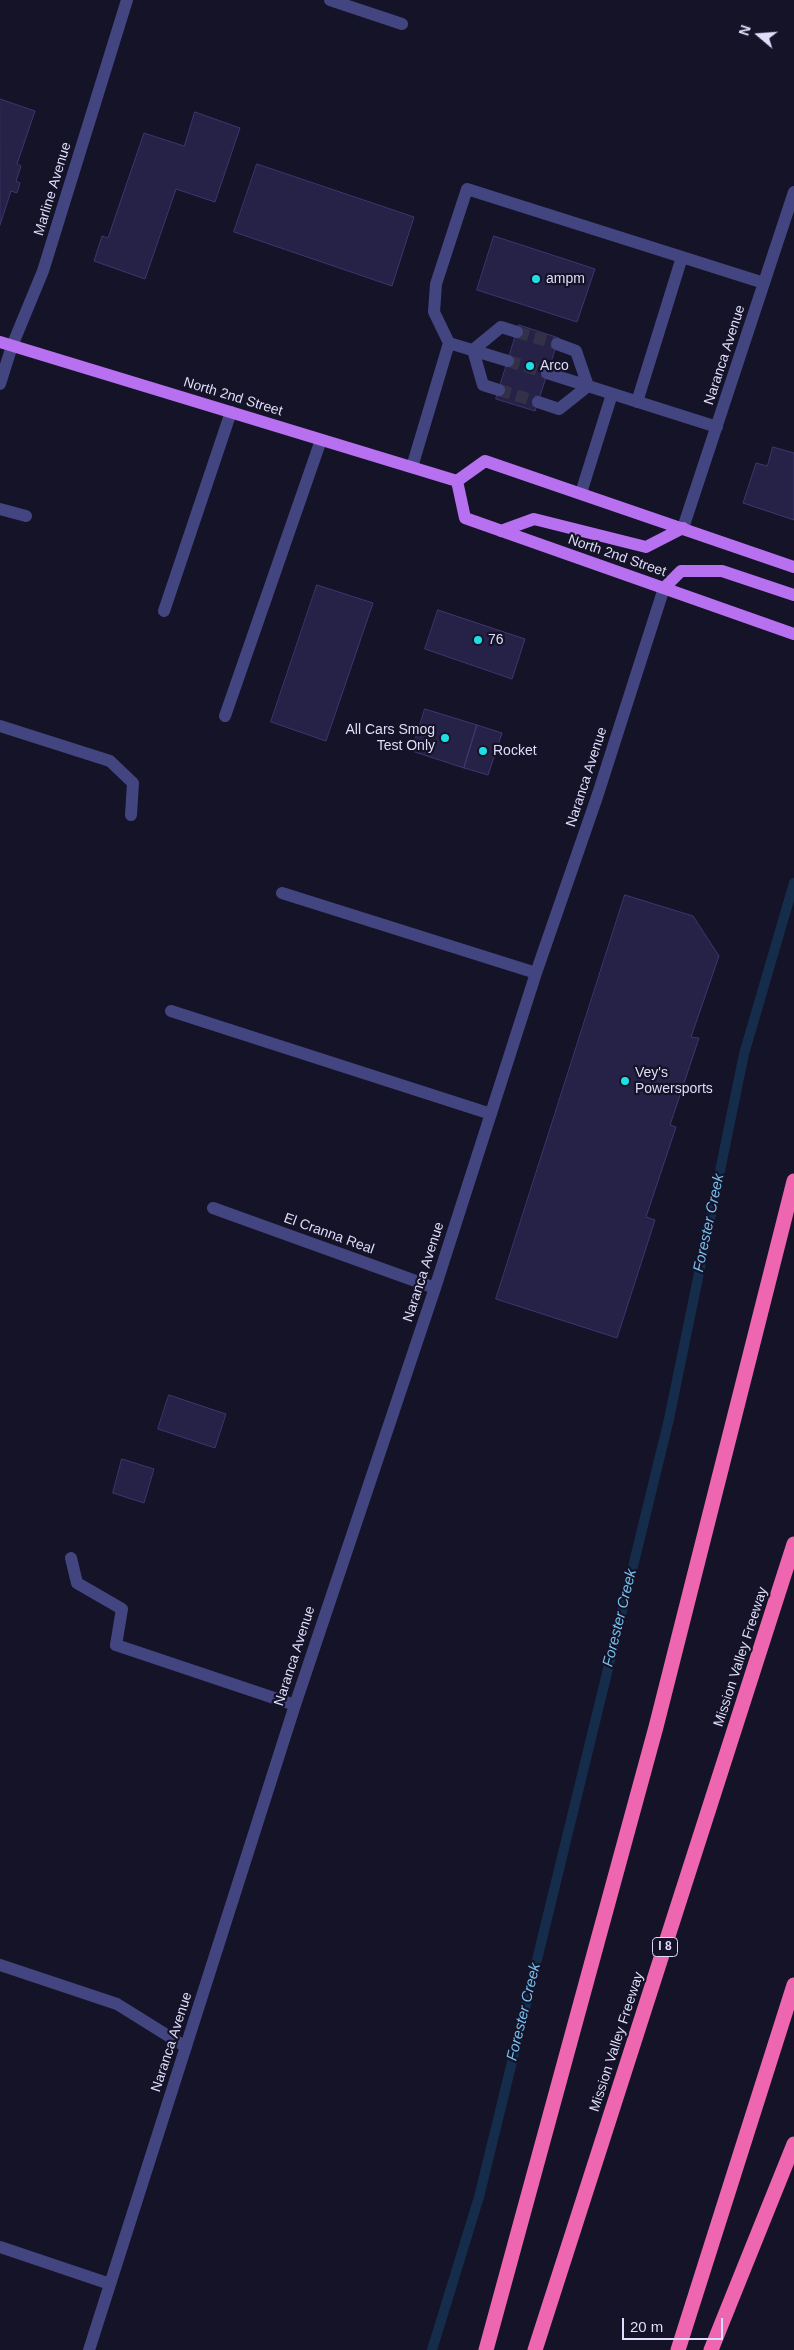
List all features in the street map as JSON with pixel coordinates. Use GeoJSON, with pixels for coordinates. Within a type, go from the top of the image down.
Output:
{"type":"FeatureCollection","features":[{"type":"Feature","properties":{"kind":"highway"},"geometry":{"type":"LineString","coordinates":[[486,2350],[653,1737],[794,1181]]}},
{"type":"Feature","properties":{"kind":"highway","name":"Mission Valley Freeway"},"geometry":{"type":"LineString","coordinates":[[535,2350],[794,1544]]}},
{"type":"Feature","properties":{"kind":"highway"},"geometry":{"type":"LineString","coordinates":[[678,2350],[794,1985]]}},
{"type":"Feature","properties":{"kind":"highway"},"geometry":{"type":"LineString","coordinates":[[711,2350],[794,2144]]}},
{"type":"Feature","properties":{"kind":"main road","name":"North 2nd Street"},"geometry":{"type":"LineString","coordinates":[[6,344],[457,481],[465,518],[794,634]]}},
{"type":"Feature","properties":{"kind":"main road"},"geometry":{"type":"LineString","coordinates":[[457,481],[485,461],[794,567]]}},
{"type":"Feature","properties":{"kind":"main road"},"geometry":{"type":"LineString","coordinates":[[501,531],[534,519],[646,547],[683,528]]}},
{"type":"Feature","properties":{"kind":"main road"},"geometry":{"type":"LineString","coordinates":[[664,588],[681,571],[704,569],[722,571],[794,595]]}},
{"type":"Feature","properties":{"kind":"street","name":"Marline Avenue"},"geometry":{"type":"LineString","coordinates":[[0,384],[6,344],[43,271],[126,0]]}},
{"type":"Feature","properties":{"kind":"street"},"geometry":{"type":"LineString","coordinates":[[330,0],[402,24]]}},
{"type":"Feature","properties":{"kind":"street"},"geometry":{"type":"LineString","coordinates":[[412,467],[449,343],[434,312],[436,284],[467,189],[764,283]]}},
{"type":"Feature","properties":{"kind":"street","name":"Naranca Avenue"},"geometry":{"type":"LineString","coordinates":[[683,528],[794,192]]}},
{"type":"Feature","properties":{"kind":"street"},"geometry":{"type":"LineString","coordinates":[[637,402],[682,257]]}},
{"type":"Feature","properties":{"kind":"street"},"geometry":{"type":"LineString","coordinates":[[473,350],[501,327],[517,332]]}},
{"type":"Feature","properties":{"kind":"street"},"geometry":{"type":"LineString","coordinates":[[449,343],[508,361]]}},
{"type":"Feature","properties":{"kind":"street"},"geometry":{"type":"LineString","coordinates":[[557,344],[576,351],[588,386]]}},
{"type":"Feature","properties":{"kind":"street"},"geometry":{"type":"LineString","coordinates":[[473,350],[483,385],[499,390]]}},
{"type":"Feature","properties":{"kind":"street"},"geometry":{"type":"LineString","coordinates":[[547,373],[717,426]]}},
{"type":"Feature","properties":{"kind":"street"},"geometry":{"type":"LineString","coordinates":[[538,402],[559,409],[588,386]]}},
{"type":"Feature","properties":{"kind":"street"},"geometry":{"type":"LineString","coordinates":[[581,493],[612,394]]}},
{"type":"Feature","properties":{"kind":"street"},"geometry":{"type":"LineString","coordinates":[[164,611],[231,412]]}},
{"type":"Feature","properties":{"kind":"street"},"geometry":{"type":"LineString","coordinates":[[225,716],[321,440]]}},
{"type":"Feature","properties":{"kind":"street"},"geometry":{"type":"LineString","coordinates":[[0,510],[26,516]]}},
{"type":"Feature","properties":{"kind":"street","name":"Naranca Avenue"},"geometry":{"type":"LineString","coordinates":[[89,2350],[295,1705],[435,1288],[536,973],[597,797],[664,588]]}},
{"type":"Feature","properties":{"kind":"street"},"geometry":{"type":"LineString","coordinates":[[0,726],[110,761],[133,783],[130,815]]}},
{"type":"Feature","properties":{"kind":"street"},"geometry":{"type":"LineString","coordinates":[[282,893],[536,973]]}},
{"type":"Feature","properties":{"kind":"street"},"geometry":{"type":"LineString","coordinates":[[171,1011],[491,1114]]}},
{"type":"Feature","properties":{"kind":"street","name":"El Cranna Real"},"geometry":{"type":"LineString","coordinates":[[214,1208],[435,1288]]}},
{"type":"Feature","properties":{"kind":"street"},"geometry":{"type":"LineString","coordinates":[[71,1558],[77,1583],[122,1609],[116,1645],[295,1705]]}},
{"type":"Feature","properties":{"kind":"street"},"geometry":{"type":"LineString","coordinates":[[0,1965],[117,2004],[186,2047]]}},
{"type":"Feature","properties":{"kind":"street"},"geometry":{"type":"LineString","coordinates":[[0,2247],[110,2284]]}},
{"type":"Feature","properties":{"kind":"building"},"geometry":{"type":"Polygon","coordinates":[[[0,99],[35,111],[17,164],[21,166],[16,181],[20,183],[17,193],[11,191],[0,225],[0,99]]]}},
{"type":"Feature","properties":{"kind":"building"},"geometry":{"type":"Polygon","coordinates":[[[195,112],[240,128],[215,202],[176,189],[145,279],[94,261],[102,236],[108,238],[144,133],[184,146],[195,112]]]}},
{"type":"Feature","properties":{"kind":"building"},"geometry":{"type":"Polygon","coordinates":[[[257,164],[414,217],[392,286],[234,232],[257,164]]]}},
{"type":"Feature","properties":{"kind":"building","name":"ampm"},"geometry":{"type":"Polygon","coordinates":[[[494,236],[595,269],[577,322],[477,290],[494,236]]]}},
{"type":"Feature","properties":{"kind":"building"},"geometry":{"type":"Polygon","coordinates":[[[519,325],[559,338],[535,411],[496,399],[519,325]]]}},
{"type":"Feature","properties":{"kind":"building"},"geometry":{"type":"Polygon","coordinates":[[[773,447],[794,453],[794,520],[743,503],[756,463],[767,466],[773,447]]]}},
{"type":"Feature","properties":{"kind":"building"},"geometry":{"type":"Polygon","coordinates":[[[317,585],[373,603],[326,741],[271,722],[317,585]]]}},
{"type":"Feature","properties":{"kind":"building"},"geometry":{"type":"Polygon","coordinates":[[[438,610],[525,639],[512,679],[425,649],[438,610]]]}},
{"type":"Feature","properties":{"kind":"building","name":"All Cars Smog Test Only"},"geometry":{"type":"Polygon","coordinates":[[[425,709],[477,725],[464,768],[412,751],[425,709]]]}},
{"type":"Feature","properties":{"kind":"building","name":"Rocket"},"geometry":{"type":"Polygon","coordinates":[[[477,725],[502,733],[488,775],[464,768],[477,725]]]}},
{"type":"Feature","properties":{"kind":"building","name":"Vey's Powersports"},"geometry":{"type":"Polygon","coordinates":[[[625,895],[693,916],[719,956],[691,1037],[699,1038],[670,1125],[676,1127],[646,1217],[655,1220],[617,1338],[496,1299],[625,895]]]}},
{"type":"Feature","properties":{"kind":"building"},"geometry":{"type":"Polygon","coordinates":[[[169,1395],[226,1414],[215,1448],[158,1429],[169,1395]]]}},
{"type":"Feature","properties":{"kind":"building"},"geometry":{"type":"Polygon","coordinates":[[[122,1459],[154,1469],[144,1503],[113,1493],[122,1459]]]}},
{"type":"Feature","properties":{"kind":"waterway","name":"Forester Creek"},"geometry":{"type":"LineString","coordinates":[[432,2350],[479,2197],[669,1419],[744,1054],[794,883]]}},
{"type":"Feature","properties":{"kind":"tunnel"},"geometry":{"type":"LineString","coordinates":[[517,332],[557,344]]}},
{"type":"Feature","properties":{"kind":"tunnel"},"geometry":{"type":"LineString","coordinates":[[508,361],[547,373]]}},
{"type":"Feature","properties":{"kind":"tunnel"},"geometry":{"type":"LineString","coordinates":[[499,390],[538,402]]}},
{"type":"Feature","properties":{"kind":"place","name":"ampm"},"geometry":{"type":"Point","coordinates":[536,279]}},
{"type":"Feature","properties":{"kind":"place","name":"Arco"},"geometry":{"type":"Point","coordinates":[530,366]}},
{"type":"Feature","properties":{"kind":"place","name":"76"},"geometry":{"type":"Point","coordinates":[478,640]}},
{"type":"Feature","properties":{"kind":"place","name":"All Cars Smog Test Only"},"geometry":{"type":"Point","coordinates":[445,738]}},
{"type":"Feature","properties":{"kind":"place","name":"Rocket"},"geometry":{"type":"Point","coordinates":[483,751]}},
{"type":"Feature","properties":{"kind":"place","name":"Vey's Powersports"},"geometry":{"type":"Point","coordinates":[625,1081]}}]}
